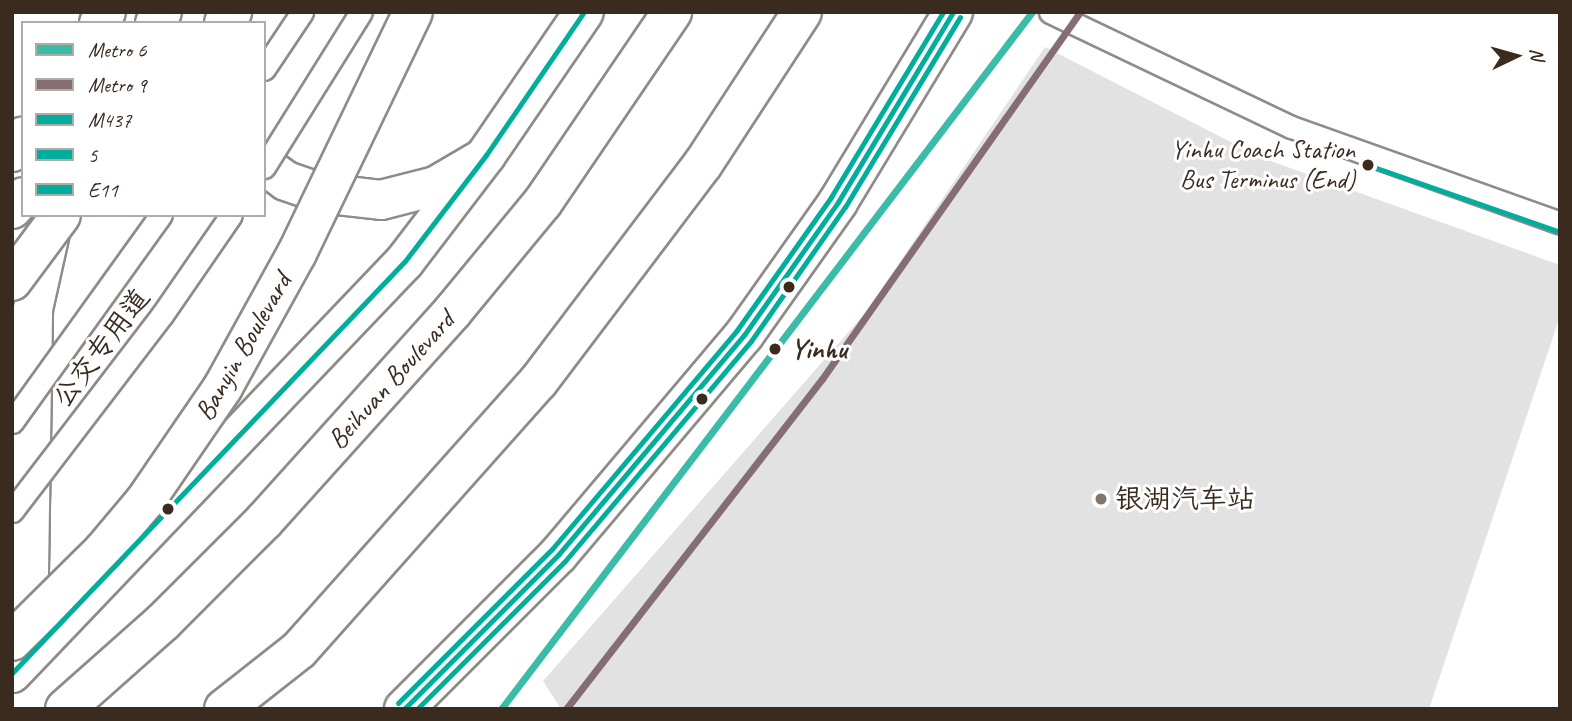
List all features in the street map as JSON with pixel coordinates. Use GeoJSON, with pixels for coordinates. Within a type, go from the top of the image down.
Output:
{"type":"FeatureCollection","features":[{"type":"Feature","properties":{"kind":"main road","name":"Banyin Boulevard"},"geometry":{"type":"LineString","coordinates":[[12,641],[120,531],[223,387],[303,241],[413,12]]}},
{"type":"Feature","properties":{"kind":"main road"},"geometry":{"type":"LineString","coordinates":[[12,673],[405,261],[486,155],[584,12]]}},
{"type":"Feature","properties":{"kind":"main road","name":"Beihuan Boulevard"},"geometry":{"type":"LineString","coordinates":[[65,709],[163,622],[264,522],[453,311],[543,202],[672,12]]}},
{"type":"Feature","properties":{"kind":"main road"},"geometry":{"type":"LineString","coordinates":[[256,709],[299,650],[538,382],[612,289],[703,164],[802,12]]}},
{"type":"Feature","properties":{"kind":"main road"},"geometry":{"type":"LineString","coordinates":[[404,709],[558,555],[721,364],[838,202],[953,12]]}},
{"type":"Feature","properties":{"kind":"main road"},"geometry":{"type":"LineString","coordinates":[[266,167],[286,181],[320,193],[381,200],[436,186],[463,174],[486,155]]}},
{"type":"Feature","properties":{"kind":"main road"},"geometry":{"type":"LineString","coordinates":[[12,657],[29,571],[33,309],[55,217]]}},
{"type":"Feature","properties":{"kind":"main road"},"geometry":{"type":"LineString","coordinates":[[12,281],[60,217]]}},
{"type":"Feature","properties":{"kind":"main road"},"geometry":{"type":"LineString","coordinates":[[224,709],[299,650]]}},
{"type":"Feature","properties":{"kind":"lane"},"geometry":{"type":"LineString","coordinates":[[266,66],[302,12]]}},
{"type":"Feature","properties":{"kind":"lane"},"geometry":{"type":"LineString","coordinates":[[266,163],[361,12]]}},
{"type":"Feature","properties":{"kind":"lane"},"geometry":{"type":"LineString","coordinates":[[1051,12],[1291,127],[1560,223]]}},
{"type":"Feature","properties":{"kind":"lane","name":"公交专用道"},"geometry":{"type":"LineString","coordinates":[[12,422],[160,217]]}},
{"type":"Feature","properties":{"kind":"lane","name":"公交专用道"},"geometry":{"type":"LineString","coordinates":[[12,512],[162,315],[230,217]]}},
{"type":"Feature","properties":{"kind":"building","name":"银湖汽车站"},"geometry":{"type":"Polygon","coordinates":[[[1045,47],[1262,158],[1560,265],[1560,316],[1429,709],[561,709],[543,681],[866,312],[1045,47]]]}},
{"type":"Feature","properties":{"kind":"metro line","name":"6"},"geometry":{"type":"LineString","coordinates":[[501,709],[1032,12]]}},
{"type":"Feature","properties":{"kind":"metro line","name":"9"},"geometry":{"type":"LineString","coordinates":[[566,709],[822,379],[1080,12]]}},
{"type":"Feature","properties":{"kind":"transit line","name":"M437"},"geometry":{"type":"LineString","coordinates":[[12,673],[405,261],[486,155],[584,12]]}},
{"type":"Feature","properties":{"kind":"transit line","name":"E11"},"geometry":{"type":"LineString","coordinates":[[398,703],[552,549],[737,330],[831,197],[943,12]]}},
{"type":"Feature","properties":{"kind":"transit line","name":"M437"},"geometry":{"type":"LineString","coordinates":[[404,709],[558,555],[744,335],[838,202],[953,12]]}},
{"type":"Feature","properties":{"kind":"transit line","name":"5"},"geometry":{"type":"LineString","coordinates":[[417,709],[565,561],[751,341],[845,207],[960,17]]}},
{"type":"Feature","properties":{"kind":"transit line","name":"5"},"geometry":{"type":"LineString","coordinates":[[1368,165],[1557,231]]}},
{"type":"Feature","properties":{"kind":"place","name":"Yinhu Coach Station Bus Terminus (End)"},"geometry":{"type":"Point","coordinates":[1368,165]}},
{"type":"Feature","properties":{"kind":"place","name":"Yinhu"},"geometry":{"type":"Point","coordinates":[775,349]}},
{"type":"Feature","properties":{"kind":"place","name":"银湖汽车站"},"geometry":{"type":"Point","coordinates":[1101,499]}}]}
